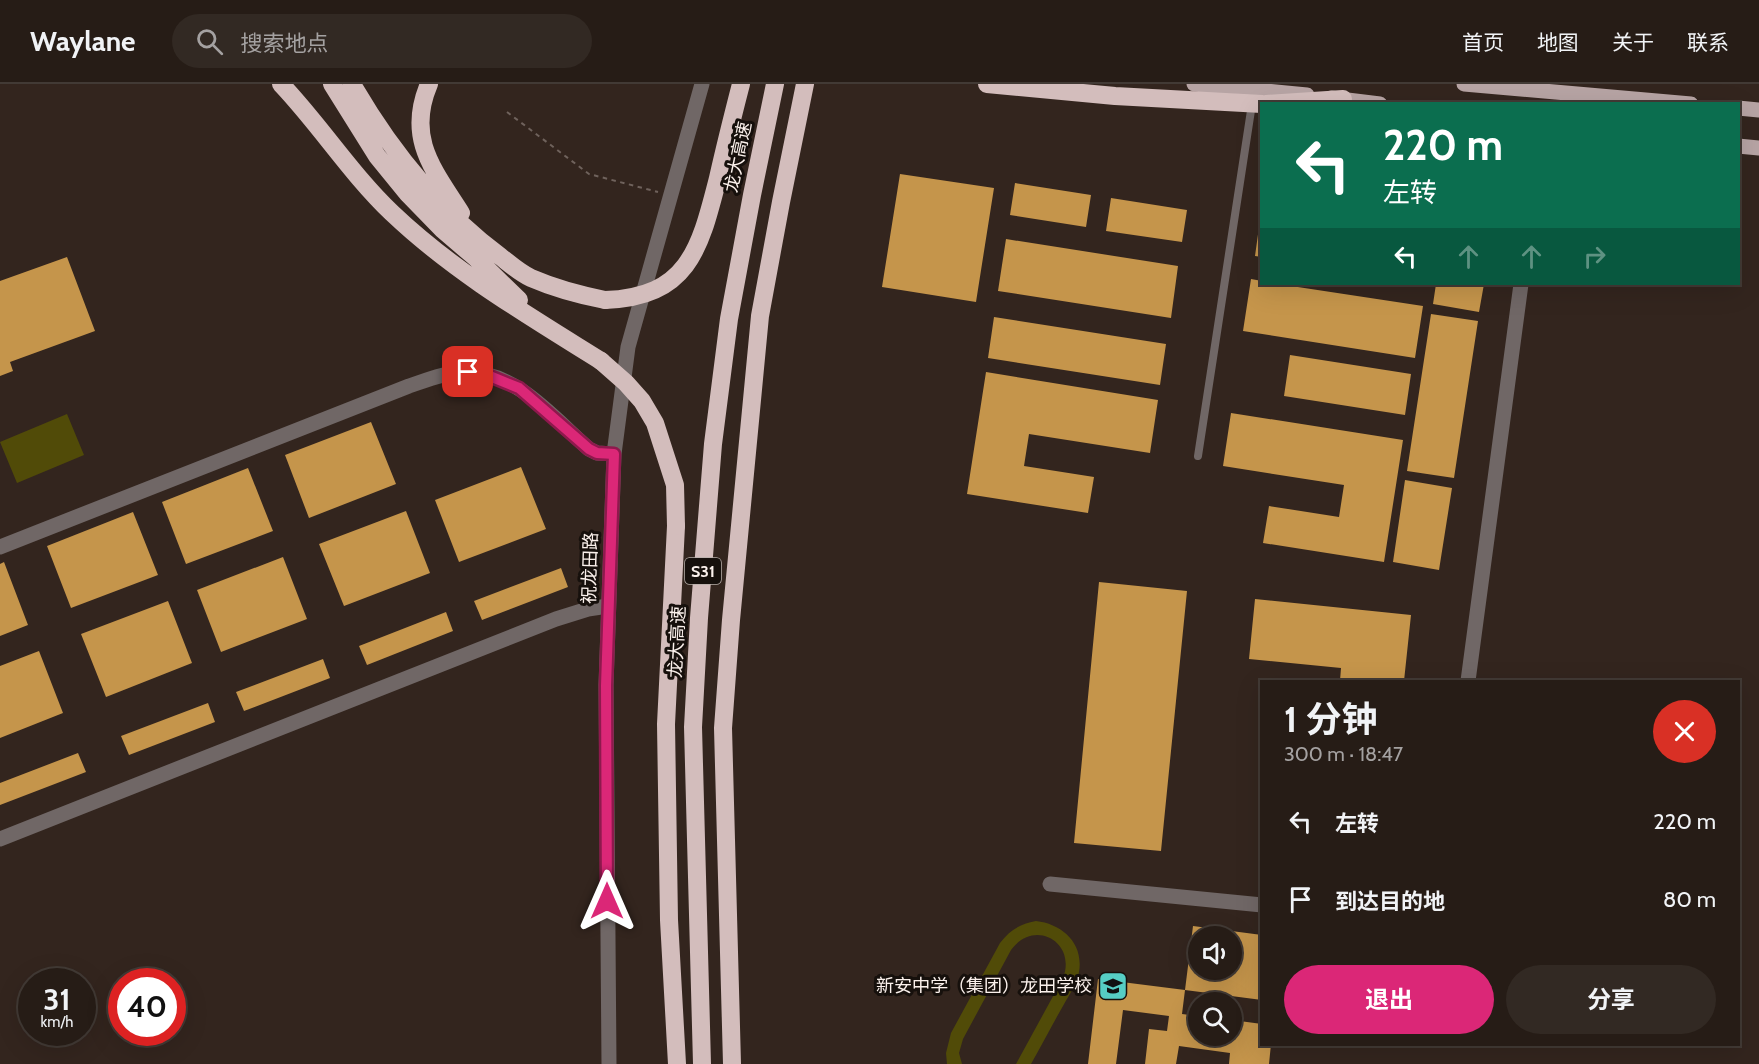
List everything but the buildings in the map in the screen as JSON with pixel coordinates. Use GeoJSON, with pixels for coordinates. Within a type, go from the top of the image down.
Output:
{"type":"FeatureCollection","features":[{"type":"Feature","properties":{"kind":"highway"},"geometry":{"type":"LineString","coordinates":[[281,84],[390,211],[425,244],[489,290],[601,362],[626,383],[642,401],[655,423],[675,485],[676,526],[666,724],[669,920],[677,1064]]}},
{"type":"Feature","properties":{"kind":"highway"},"geometry":{"type":"LineString","coordinates":[[332,84],[377,156],[408,194],[443,230],[477,259],[546,326]]}},
{"type":"Feature","properties":{"kind":"highway"},"geometry":{"type":"LineString","coordinates":[[352,84],[370,116],[394,150],[432,194],[478,240],[528,277],[579,295],[605,300],[630,299],[652,292],[670,281],[685,266],[699,245],[708,218],[741,84]]}},
{"type":"Feature","properties":{"kind":"highway"},"geometry":{"type":"LineString","coordinates":[[429,84],[423,99],[420,132],[428,160],[478,240]]}},
{"type":"Feature","properties":{"kind":"highway","name":"龙大高速"},"geometry":{"type":"LineString","coordinates":[[702,1064],[693,727],[699,618],[713,444],[729,319],[775,84]]}},
{"type":"Feature","properties":{"kind":"highway","name":"S31"},"geometry":{"type":"LineString","coordinates":[[732,1064],[723,728],[731,620],[760,316],[805,84]]}},
{"type":"Feature","properties":{"kind":"highway"},"geometry":{"type":"LineString","coordinates":[[987,84],[1115,96],[1260,103]]}},
{"type":"Feature","properties":{"kind":"highway"},"geometry":{"type":"LineString","coordinates":[[1281,102],[1343,99]]}},
{"type":"Feature","properties":{"kind":"main road"},"geometry":{"type":"LineString","coordinates":[[1194,84],[1365,102]]}},
{"type":"Feature","properties":{"kind":"main road"},"geometry":{"type":"LineString","coordinates":[[1464,84],[1668,102]]}},
{"type":"Feature","properties":{"kind":"main road"},"geometry":{"type":"LineString","coordinates":[[1740,108],[1759,110]]}},
{"type":"Feature","properties":{"kind":"main road"},"geometry":{"type":"LineString","coordinates":[[1740,146],[1759,148]]}},
{"type":"Feature","properties":{"kind":"street","name":"祝龙田路"},"geometry":{"type":"LineString","coordinates":[[609,1064],[606,697],[614,454],[628,347],[702,84]]}},
{"type":"Feature","properties":{"kind":"street"},"geometry":{"type":"LineString","coordinates":[[1468,680],[1521,285]]}},
{"type":"Feature","properties":{"kind":"street"},"geometry":{"type":"LineString","coordinates":[[0,548],[434,377],[451,374],[468,372],[504,381],[519,388],[589,449],[597,453],[614,454]]}},
{"type":"Feature","properties":{"kind":"street"},"geometry":{"type":"LineString","coordinates":[[0,839],[556,619],[588,609],[608,606]]}},
{"type":"Feature","properties":{"kind":"street"},"geometry":{"type":"LineString","coordinates":[[1050,884],[1260,905]]}},
{"type":"Feature","properties":{"kind":"lane"},"geometry":{"type":"LineString","coordinates":[[1198,456],[1260,103]]}},
{"type":"Feature","properties":{"kind":"path"},"geometry":{"type":"LineString","coordinates":[[507,112],[590,174],[670,195]]}},
{"type":"Feature","properties":{"kind":"shaded area"},"geometry":{"type":"Polygon","coordinates":[[[67,414],[84,455],[17,483],[0,442],[67,414]]]}},
{"type":"Feature","properties":{"kind":"shaded area"},"geometry":{"type":"Polygon","coordinates":[[[1036,921],[1054,926],[1069,937],[1078,952],[1080,962],[1075,985],[1031,1064],[1016,1064],[1063,978],[1066,965],[1059,945],[1051,938],[1041,935],[1020,941],[1011,950],[963,1039],[959,1053],[962,1064],[947,1064],[946,1053],[951,1033],[1000,943],[1016,928],[1036,921]]]}},
{"type":"Feature","properties":{"kind":"place","name":"新安中学（集团）龙田学校"},"geometry":{"type":"Point","coordinates":[1113,986]}},
{"type":"Feature","properties":{"kind":"route"},"geometry":{"type":"LineString","coordinates":[[468,372],[487,375],[519,388],[589,449],[597,453],[614,454],[606,686],[607,901]]}}]}
